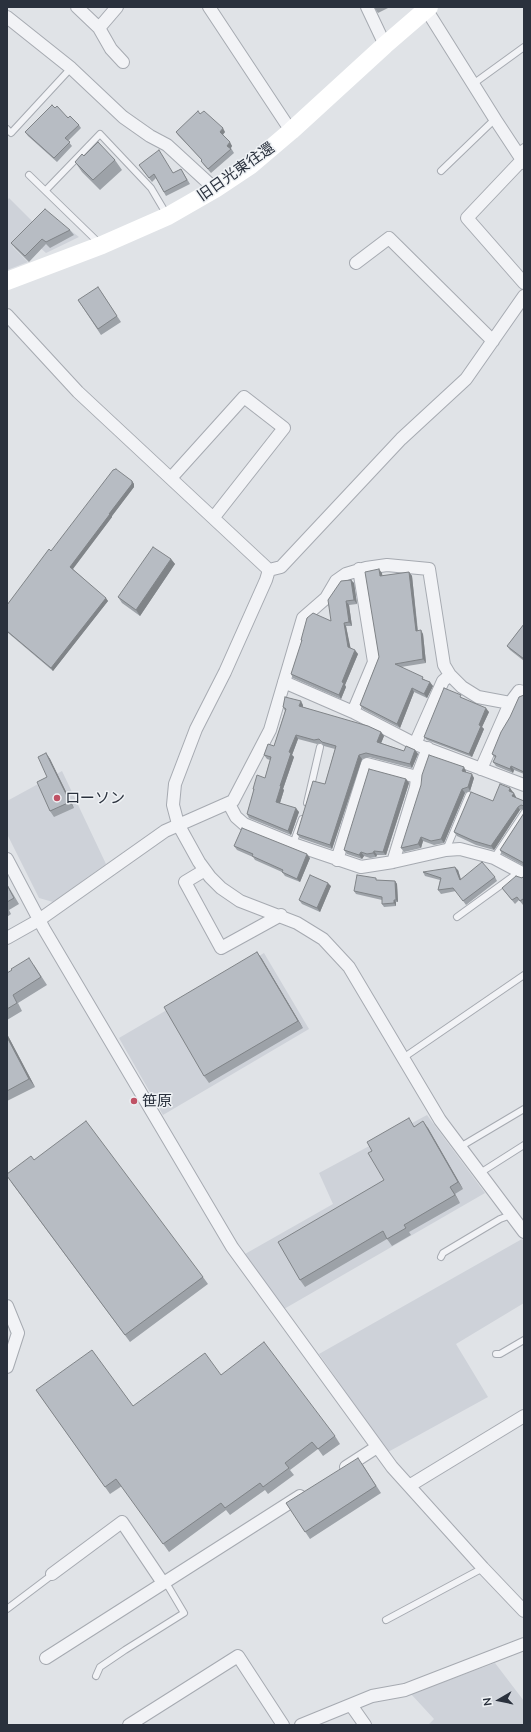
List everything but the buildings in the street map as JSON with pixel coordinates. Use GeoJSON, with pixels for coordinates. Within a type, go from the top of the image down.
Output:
{"type":"FeatureCollection","features":[{"type":"Feature","properties":{"kind":"street"},"geometry":{"type":"LineString","coordinates":[[77,7],[99,28],[111,49],[123,62]]}},
{"type":"Feature","properties":{"kind":"street"},"geometry":{"type":"LineString","coordinates":[[99,28],[117,7]]}},
{"type":"Feature","properties":{"kind":"street"},"geometry":{"type":"LineString","coordinates":[[209,7],[291,132]]}},
{"type":"Feature","properties":{"kind":"street"},"geometry":{"type":"LineString","coordinates":[[367,7],[385,45]]}},
{"type":"Feature","properties":{"kind":"street"},"geometry":{"type":"LineString","coordinates":[[427,8],[495,119],[522,155],[467,218],[524,283]]}},
{"type":"Feature","properties":{"kind":"street","name":"旧日光東往還"},"geometry":{"type":"LineString","coordinates":[[7,281],[102,246],[168,216],[216,188],[251,165],[291,132],[427,8]]}},
{"type":"Feature","properties":{"kind":"street"},"geometry":{"type":"LineString","coordinates":[[7,17],[71,68],[123,117],[150,136],[167,144],[216,188]]}},
{"type":"Feature","properties":{"kind":"street"},"geometry":{"type":"LineString","coordinates":[[356,263],[388,238],[493,341]]}},
{"type":"Feature","properties":{"kind":"street"},"geometry":{"type":"LineString","coordinates":[[269,570],[281,567],[401,439],[466,379],[524,296]]}},
{"type":"Feature","properties":{"kind":"street"},"geometry":{"type":"LineString","coordinates":[[7,315],[78,392],[214,517],[269,570]]}},
{"type":"Feature","properties":{"kind":"street"},"geometry":{"type":"LineString","coordinates":[[171,478],[244,397],[284,428],[214,517]]}},
{"type":"Feature","properties":{"kind":"street"},"geometry":{"type":"LineString","coordinates":[[7,938],[39,920],[164,831],[233,801],[270,730],[303,618],[326,598],[336,581],[346,574],[359,569],[387,566],[429,570],[444,664],[450,675],[462,687],[478,697],[510,703]]}},
{"type":"Feature","properties":{"kind":"street"},"geometry":{"type":"LineString","coordinates":[[353,712],[374,662],[359,569]]}},
{"type":"Feature","properties":{"kind":"street"},"geometry":{"type":"LineString","coordinates":[[269,570],[266,580],[225,672],[196,729],[183,762],[176,784],[173,805],[178,824],[205,870],[220,888],[234,898],[297,923],[323,939],[342,958],[361,987],[440,1120],[480,1173],[517,1217],[524,1232]]}},
{"type":"Feature","properties":{"kind":"street"},"geometry":{"type":"LineString","coordinates":[[415,744],[443,680],[450,675]]}},
{"type":"Feature","properties":{"kind":"street"},"geometry":{"type":"LineString","coordinates":[[284,682],[353,712],[415,744],[524,785]]}},
{"type":"Feature","properties":{"kind":"street"},"geometry":{"type":"LineString","coordinates":[[481,769],[510,703],[522,689]]}},
{"type":"Feature","properties":{"kind":"street"},"geometry":{"type":"LineString","coordinates":[[393,862],[416,787],[417,777],[428,748]]}},
{"type":"Feature","properties":{"kind":"street"},"geometry":{"type":"LineString","coordinates":[[337,860],[367,764],[417,777]]}},
{"type":"Feature","properties":{"kind":"street"},"geometry":{"type":"LineString","coordinates":[[228,804],[236,817],[244,824],[293,844],[361,867],[393,862],[446,850],[460,849],[494,858],[522,873]]}},
{"type":"Feature","properties":{"kind":"street"},"geometry":{"type":"LineString","coordinates":[[7,859],[39,920],[222,1233],[280,1316],[377,1447],[409,1486],[524,1611]]}},
{"type":"Feature","properties":{"kind":"street"},"geometry":{"type":"LineString","coordinates":[[205,870],[185,882],[221,948],[281,916]]}},
{"type":"Feature","properties":{"kind":"street"},"geometry":{"type":"LineString","coordinates":[[7,1306],[18,1332],[7,1367]]}},
{"type":"Feature","properties":{"kind":"street"},"geometry":{"type":"LineString","coordinates":[[409,1486],[524,1416]]}},
{"type":"Feature","properties":{"kind":"street"},"geometry":{"type":"LineString","coordinates":[[337,1472],[377,1447]]}},
{"type":"Feature","properties":{"kind":"street"},"geometry":{"type":"LineString","coordinates":[[46,1658],[311,1489]]}},
{"type":"Feature","properties":{"kind":"street"},"geometry":{"type":"LineString","coordinates":[[52,1574],[122,1522],[164,1582]]}},
{"type":"Feature","properties":{"kind":"street"},"geometry":{"type":"LineString","coordinates":[[301,1725],[372,1696],[405,1690],[524,1644]]}},
{"type":"Feature","properties":{"kind":"street"},"geometry":{"type":"LineString","coordinates":[[129,1725],[238,1656],[283,1725]]}},
{"type":"Feature","properties":{"kind":"street"},"geometry":{"type":"LineString","coordinates":[[351,1705],[365,1725]]}},
{"type":"Feature","properties":{"kind":"lane"},"geometry":{"type":"LineString","coordinates":[[473,84],[524,47]]}},
{"type":"Feature","properties":{"kind":"lane"},"geometry":{"type":"LineString","coordinates":[[7,129],[11,133],[71,68]]}},
{"type":"Feature","properties":{"kind":"lane"},"geometry":{"type":"LineString","coordinates":[[441,171],[495,119]]}},
{"type":"Feature","properties":{"kind":"lane"},"geometry":{"type":"LineString","coordinates":[[46,190],[100,134],[151,188],[168,216]]}},
{"type":"Feature","properties":{"kind":"lane"},"geometry":{"type":"LineString","coordinates":[[29,175],[102,246]]}},
{"type":"Feature","properties":{"kind":"lane"},"geometry":{"type":"LineString","coordinates":[[293,844],[306,805],[320,747]]}},
{"type":"Feature","properties":{"kind":"lane"},"geometry":{"type":"LineString","coordinates":[[446,850],[469,794]]}},
{"type":"Feature","properties":{"kind":"lane"},"geometry":{"type":"LineString","coordinates":[[494,858],[524,813]]}},
{"type":"Feature","properties":{"kind":"lane"},"geometry":{"type":"LineString","coordinates":[[457,917],[522,873]]}},
{"type":"Feature","properties":{"kind":"lane"},"geometry":{"type":"LineString","coordinates":[[403,1058],[524,975]]}},
{"type":"Feature","properties":{"kind":"lane"},"geometry":{"type":"LineString","coordinates":[[460,1147],[524,1109]]}},
{"type":"Feature","properties":{"kind":"lane"},"geometry":{"type":"LineString","coordinates":[[480,1173],[524,1144]]}},
{"type":"Feature","properties":{"kind":"lane"},"geometry":{"type":"LineString","coordinates":[[441,1257],[443,1253],[500,1218],[517,1217]]}},
{"type":"Feature","properties":{"kind":"lane"},"geometry":{"type":"LineString","coordinates":[[496,1354],[500,1354],[524,1340]]}},
{"type":"Feature","properties":{"kind":"lane"},"geometry":{"type":"LineString","coordinates":[[386,1620],[483,1568]]}},
{"type":"Feature","properties":{"kind":"lane"},"geometry":{"type":"LineString","coordinates":[[7,1609],[52,1574]]}},
{"type":"Feature","properties":{"kind":"lane"},"geometry":{"type":"LineString","coordinates":[[96,1676],[100,1667],[184,1613],[164,1582]]}},
{"type":"Feature","properties":{"kind":"shaded area"},"geometry":{"type":"Polygon","coordinates":[[[9,198],[36,225],[48,213],[79,237],[46,253],[24,233],[13,247],[28,262],[7,270],[7,201],[9,198]]]}},
{"type":"Feature","properties":{"kind":"shaded area"},"geometry":{"type":"Polygon","coordinates":[[[62,771],[106,864],[53,902],[39,898],[7,834],[7,801],[62,771]]]}},
{"type":"Feature","properties":{"kind":"shaded area"},"geometry":{"type":"Polygon","coordinates":[[[264,953],[309,1029],[163,1115],[119,1038],[264,953]]]}},
{"type":"Feature","properties":{"kind":"shaded area"},"geometry":{"type":"Polygon","coordinates":[[[427,1115],[485,1193],[284,1309],[245,1254],[333,1204],[319,1173],[427,1115]]]}},
{"type":"Feature","properties":{"kind":"shaded area"},"geometry":{"type":"Polygon","coordinates":[[[522,1239],[524,1241],[524,1303],[456,1344],[488,1397],[388,1452],[319,1354],[522,1239]]]}},
{"type":"Feature","properties":{"kind":"shaded area"},"geometry":{"type":"Polygon","coordinates":[[[495,1663],[524,1701],[524,1725],[428,1725],[434,1719],[411,1694],[495,1663]]]}},
{"type":"Feature","properties":{"kind":"place","name":"ローソン"},"geometry":{"type":"Point","coordinates":[57,798]}},
{"type":"Feature","properties":{"kind":"place","name":"笹原"},"geometry":{"type":"Point","coordinates":[134,1101]}}]}
